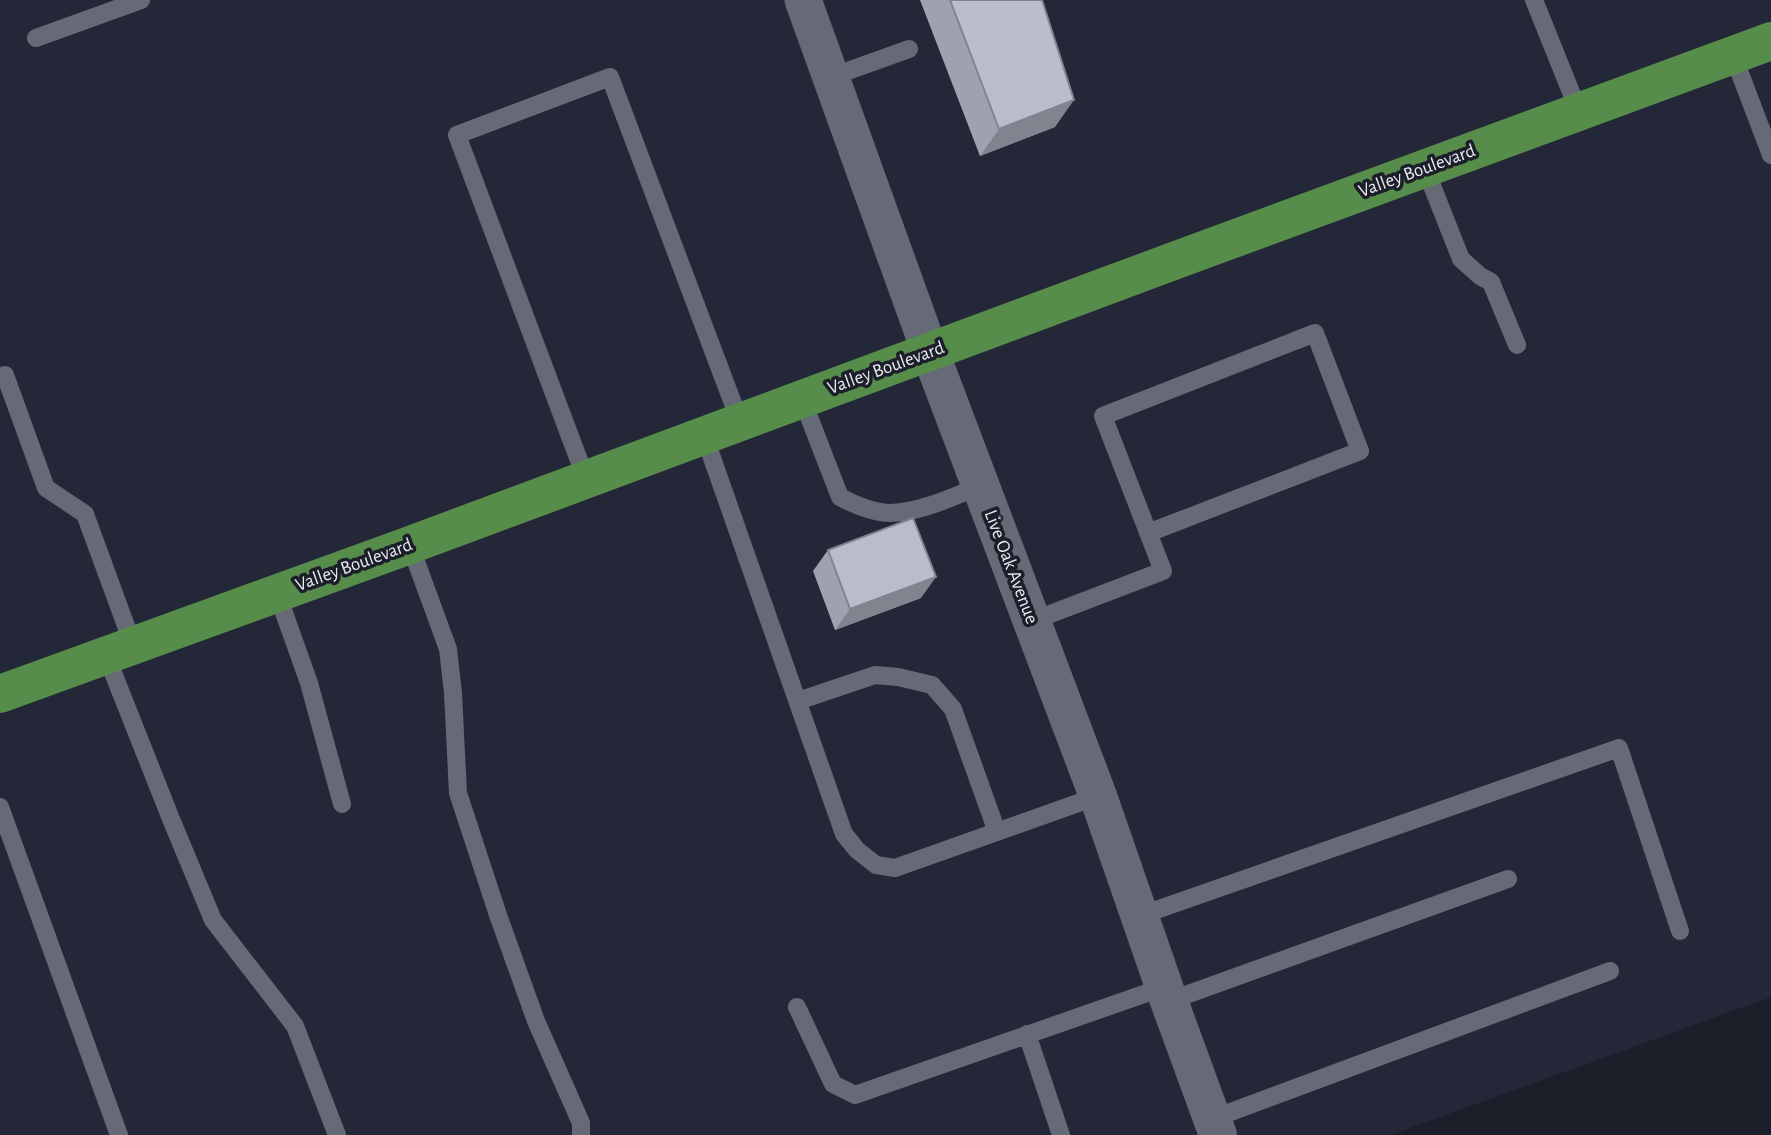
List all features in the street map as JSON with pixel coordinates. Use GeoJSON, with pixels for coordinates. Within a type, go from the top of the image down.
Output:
{"type":"FeatureCollection","features":[{"type":"Feature","properties":{"kind":"main road","name":"Valley Boulevard"},"geometry":{"type":"LineString","coordinates":[[0,694],[1771,41]]}},
{"type":"Feature","properties":{"kind":"street","name":"Live Oak Avenue"},"geometry":{"type":"LineString","coordinates":[[803,0],[930,352],[1098,796],[1215,1127]]}},
{"type":"Feature","properties":{"kind":"lane"},"geometry":{"type":"LineString","coordinates":[[36,38],[141,0]]}},
{"type":"Feature","properties":{"kind":"lane"},"geometry":{"type":"LineString","coordinates":[[1534,0],[1579,112]]}},
{"type":"Feature","properties":{"kind":"lane"},"geometry":{"type":"LineString","coordinates":[[831,77],[909,49]]}},
{"type":"Feature","properties":{"kind":"lane"},"geometry":{"type":"LineString","coordinates":[[1733,55],[1771,155]]}},
{"type":"Feature","properties":{"kind":"lane"},"geometry":{"type":"LineString","coordinates":[[586,479],[457,135],[585,87],[610,78],[740,422]]}},
{"type":"Feature","properties":{"kind":"lane"},"geometry":{"type":"LineString","coordinates":[[1425,168],[1461,260],[1491,282],[1517,345]]}},
{"type":"Feature","properties":{"kind":"lane"},"geometry":{"type":"LineString","coordinates":[[1032,621],[1163,571],[1148,533],[1103,416],[1315,332],[1360,451],[1148,533]]}},
{"type":"Feature","properties":{"kind":"lane"},"geometry":{"type":"LineString","coordinates":[[5,375],[46,488],[85,514],[119,650],[171,820],[213,920],[295,1026],[337,1135]]}},
{"type":"Feature","properties":{"kind":"lane"},"geometry":{"type":"LineString","coordinates":[[802,399],[839,497],[858,506],[890,513],[928,507],[980,486]]}},
{"type":"Feature","properties":{"kind":"lane"},"geometry":{"type":"LineString","coordinates":[[704,435],[844,834],[857,850],[876,865],[895,868],[1098,796]]}},
{"type":"Feature","properties":{"kind":"lane"},"geometry":{"type":"LineString","coordinates":[[410,545],[448,649],[458,793],[536,1021],[581,1123],[581,1135]]}},
{"type":"Feature","properties":{"kind":"lane"},"geometry":{"type":"LineString","coordinates":[[277,593],[309,682],[342,804]]}},
{"type":"Feature","properties":{"kind":"lane"},"geometry":{"type":"LineString","coordinates":[[798,701],[875,675],[932,685],[953,709],[997,832]]}},
{"type":"Feature","properties":{"kind":"lane"},"geometry":{"type":"LineString","coordinates":[[1139,916],[1619,748],[1680,931]]}},
{"type":"Feature","properties":{"kind":"lane"},"geometry":{"type":"LineString","coordinates":[[0,807],[119,1135]]}},
{"type":"Feature","properties":{"kind":"lane"},"geometry":{"type":"LineString","coordinates":[[797,1007],[833,1084],[855,1095],[1027,1034],[1166,994],[1508,879]]}},
{"type":"Feature","properties":{"kind":"lane"},"geometry":{"type":"LineString","coordinates":[[1215,1127],[1610,971]]}},
{"type":"Feature","properties":{"kind":"lane"},"geometry":{"type":"LineString","coordinates":[[1027,1034],[1061,1135]]}},
{"type":"Feature","properties":{"kind":"shaded area"},"geometry":{"type":"Polygon","coordinates":[[[0,0],[1771,0],[1771,997],[1391,1135],[0,1135],[0,0]]]}},
{"type":"Feature","properties":{"kind":"building"},"geometry":{"type":"Polygon","coordinates":[[[950,0],[1042,0],[1074,100],[999,129],[950,0]]]}},
{"type":"Feature","properties":{"kind":"building"},"geometry":{"type":"Polygon","coordinates":[[[913,518],[936,577],[850,609],[828,550],[913,518]]]}}]}
